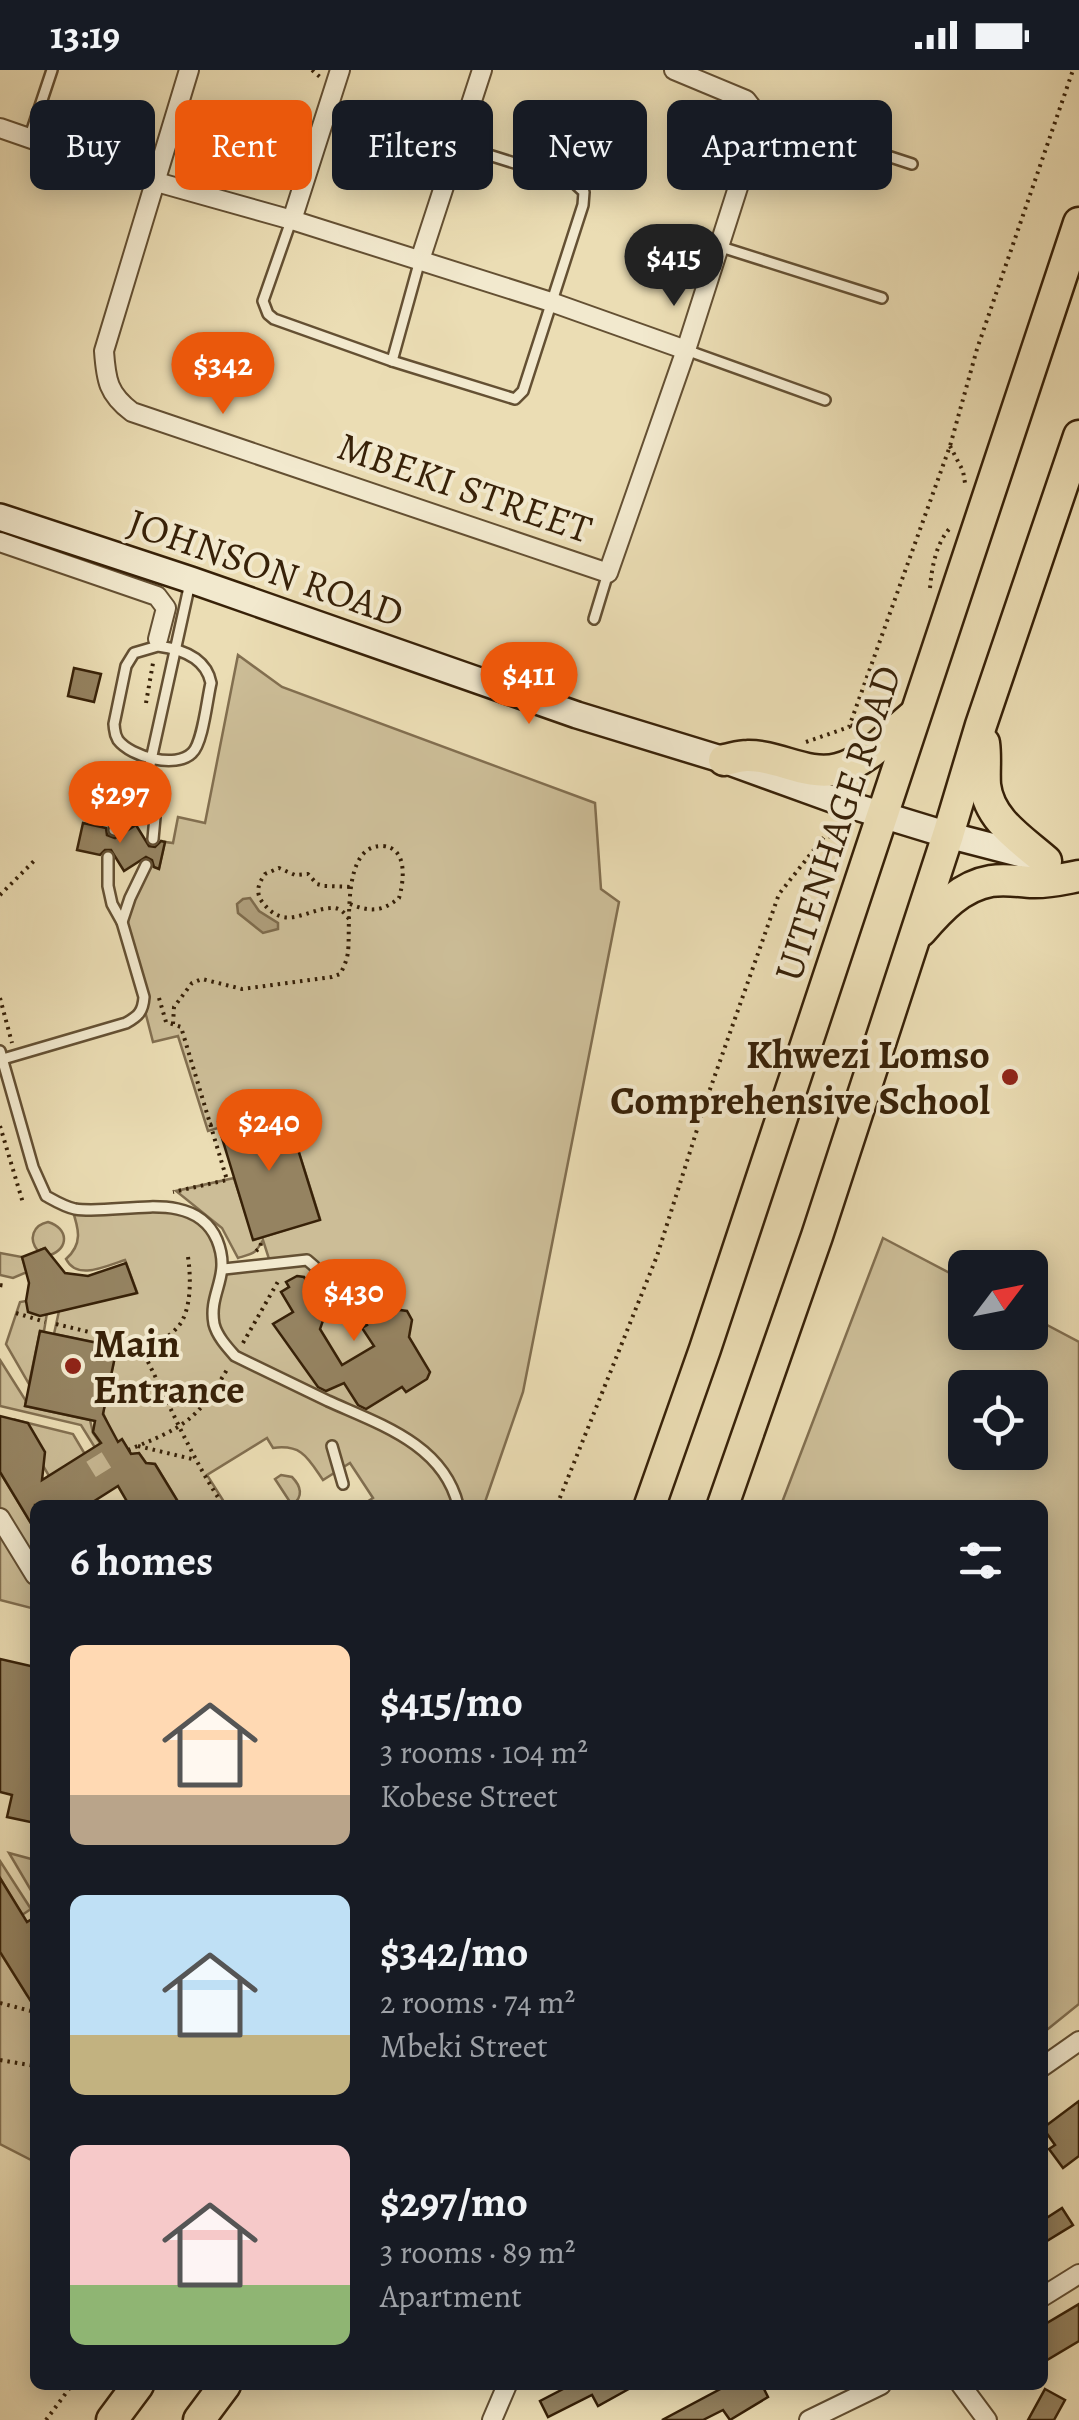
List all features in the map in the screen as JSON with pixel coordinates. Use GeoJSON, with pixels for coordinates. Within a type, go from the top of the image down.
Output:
{"type":"FeatureCollection","features":[{"type":"Feature","properties":{"kind":"main road","name":"UITENHAGE ROAD"},"geometry":{"type":"LineString","coordinates":[[652,1500],[711,1332],[869,810],[914,715],[1079,223]]}},
{"type":"Feature","properties":{"kind":"main road"},"geometry":{"type":"LineString","coordinates":[[725,1500],[816,1236],[1079,436]]}},
{"type":"Feature","properties":{"kind":"main road"},"geometry":{"type":"LineString","coordinates":[[724,760],[760,756],[799,767],[836,770],[863,757],[914,715]]}},
{"type":"Feature","properties":{"kind":"main road"},"geometry":{"type":"LineString","coordinates":[[981,725],[989,801],[998,818],[1046,861]]}},
{"type":"Feature","properties":{"kind":"main road"},"geometry":{"type":"LineString","coordinates":[[914,939],[942,908],[979,884],[994,880],[1053,881],[1079,873]]}},
{"type":"Feature","properties":{"kind":"main road"},"geometry":{"type":"LineString","coordinates":[[112,2420],[134,2390]]}},
{"type":"Feature","properties":{"kind":"main road"},"geometry":{"type":"LineString","coordinates":[[199,2420],[221,2390]]}},
{"type":"Feature","properties":{"kind":"street","name":"MBEKI STREET"},"geometry":{"type":"LineString","coordinates":[[155,178],[189,70]]}},
{"type":"Feature","properties":{"kind":"street"},"geometry":{"type":"LineString","coordinates":[[292,220],[340,70]]}},
{"type":"Feature","properties":{"kind":"street"},"geometry":{"type":"LineString","coordinates":[[472,100],[482,70]]}},
{"type":"Feature","properties":{"kind":"street"},"geometry":{"type":"LineString","coordinates":[[674,70],[746,100]]}},
{"type":"Feature","properties":{"kind":"street"},"geometry":{"type":"LineString","coordinates":[[0,128],[29,139]]}},
{"type":"Feature","properties":{"kind":"street"},"geometry":{"type":"LineString","coordinates":[[155,181],[420,260],[686,350]]}},
{"type":"Feature","properties":{"kind":"street","name":"MBEKI STREET"},"geometry":{"type":"LineString","coordinates":[[151,190],[104,351],[105,374],[116,400],[132,412],[608,573]]}},
{"type":"Feature","properties":{"kind":"street"},"geometry":{"type":"LineString","coordinates":[[420,260],[443,190]]}},
{"type":"Feature","properties":{"kind":"street"},"geometry":{"type":"LineString","coordinates":[[608,573],[686,350],[737,190]]}},
{"type":"Feature","properties":{"kind":"street","name":"JOHNSON ROAD"},"geometry":{"type":"LineString","coordinates":[[0,517],[577,715],[948,835],[1079,873]]}},
{"type":"Feature","properties":{"kind":"street"},"geometry":{"type":"LineString","coordinates":[[0,542],[157,596],[166,608],[166,644]]}},
{"type":"Feature","properties":{"kind":"street"},"geometry":{"type":"LineString","coordinates":[[0,1518],[30,1567]]}},
{"type":"Feature","properties":{"kind":"street"},"geometry":{"type":"LineString","coordinates":[[1048,2064],[1079,2041]]}},
{"type":"Feature","properties":{"kind":"street"},"geometry":{"type":"LineString","coordinates":[[1048,2293],[1079,2274]]}},
{"type":"Feature","properties":{"kind":"street"},"geometry":{"type":"LineString","coordinates":[[492,2420],[505,2390]]}},
{"type":"Feature","properties":{"kind":"street"},"geometry":{"type":"LineString","coordinates":[[809,2420],[871,2390]]}},
{"type":"Feature","properties":{"kind":"street"},"geometry":{"type":"LineString","coordinates":[[965,2390],[988,2420]]}},
{"type":"Feature","properties":{"kind":"lane"},"geometry":{"type":"LineString","coordinates":[[29,139],[52,70]]}},
{"type":"Feature","properties":{"kind":"lane"},"geometry":{"type":"LineString","coordinates":[[292,220],[266,288],[263,301],[268,314],[392,361],[515,399],[523,391],[584,198],[581,188],[572,181],[493,156]]}},
{"type":"Feature","properties":{"kind":"lane"},"geometry":{"type":"LineString","coordinates":[[892,157],[912,164]]}},
{"type":"Feature","properties":{"kind":"lane"},"geometry":{"type":"LineString","coordinates":[[718,246],[882,298]]}},
{"type":"Feature","properties":{"kind":"lane"},"geometry":{"type":"LineString","coordinates":[[392,361],[420,260]]}},
{"type":"Feature","properties":{"kind":"lane"},"geometry":{"type":"LineString","coordinates":[[686,350],[825,400]]}},
{"type":"Feature","properties":{"kind":"lane"},"geometry":{"type":"LineString","coordinates":[[594,619],[608,573]]}},
{"type":"Feature","properties":{"kind":"lane"},"geometry":{"type":"LineString","coordinates":[[153,839],[154,816],[147,778],[166,644],[191,580]]}},
{"type":"Feature","properties":{"kind":"lane"},"geometry":{"type":"LineString","coordinates":[[166,644],[191,655],[206,670],[211,683],[195,751],[180,760],[133,751],[115,733],[126,666],[134,653],[166,644]]}},
{"type":"Feature","properties":{"kind":"lane"},"geometry":{"type":"LineString","coordinates":[[114,830],[118,815],[147,778]]}},
{"type":"Feature","properties":{"kind":"lane"},"geometry":{"type":"LineString","coordinates":[[108,857],[112,904],[122,922],[144,996],[144,1009],[137,1017],[106,1030],[15,1056],[2,1055],[33,1167],[46,1196],[72,1208],[153,1207],[188,1210],[200,1217],[214,1233],[221,1251],[224,1269],[214,1305],[214,1325],[222,1342],[235,1356],[402,1436],[432,1458],[447,1476],[456,1500]]}},
{"type":"Feature","properties":{"kind":"lane"},"geometry":{"type":"LineString","coordinates":[[122,922],[146,865]]}},
{"type":"Feature","properties":{"kind":"lane"},"geometry":{"type":"LineString","coordinates":[[224,1269],[307,1260],[337,1304]]}},
{"type":"Feature","properties":{"kind":"lane"},"geometry":{"type":"LineString","coordinates":[[332,1446],[343,1484]]}},
{"type":"Feature","properties":{"kind":"path"},"geometry":{"type":"LineString","coordinates":[[849,727],[950,446],[977,349],[1073,70]]}},
{"type":"Feature","properties":{"kind":"path"},"geometry":{"type":"LineString","coordinates":[[334,90],[347,100]]}},
{"type":"Feature","properties":{"kind":"path"},"geometry":{"type":"LineString","coordinates":[[950,446],[966,488]]}},
{"type":"Feature","properties":{"kind":"path"},"geometry":{"type":"LineString","coordinates":[[930,591],[941,538],[952,526]]}},
{"type":"Feature","properties":{"kind":"path"},"geometry":{"type":"LineString","coordinates":[[792,747],[881,715]]}},
{"type":"Feature","properties":{"kind":"path"},"geometry":{"type":"LineString","coordinates":[[559,1500],[658,1256],[708,1095],[779,894],[824,837],[845,835],[869,810]]}},
{"type":"Feature","properties":{"kind":"path"},"geometry":{"type":"LineString","coordinates":[[174,1024],[174,1006],[192,983],[202,978],[242,989],[340,974],[348,954],[350,904],[358,858],[365,850],[388,846],[395,850],[403,866],[398,898],[380,910],[350,904]]}},
{"type":"Feature","properties":{"kind":"path"},"geometry":{"type":"LineString","coordinates":[[0,896],[34,861]]}},
{"type":"Feature","properties":{"kind":"path"},"geometry":{"type":"LineString","coordinates":[[349,919],[342,910],[332,907],[310,915],[278,915],[260,898],[258,890],[265,874],[279,868],[295,876],[308,874],[324,886],[352,887]]}},
{"type":"Feature","properties":{"kind":"path"},"geometry":{"type":"LineString","coordinates":[[156,989],[166,1022],[181,1026],[226,1180],[165,1196]]}},
{"type":"Feature","properties":{"kind":"path"},"geometry":{"type":"LineString","coordinates":[[0,998],[15,1056]]}},
{"type":"Feature","properties":{"kind":"path"},"geometry":{"type":"LineString","coordinates":[[210,1126],[283,1103]]}},
{"type":"Feature","properties":{"kind":"path"},"geometry":{"type":"LineString","coordinates":[[0,1126],[23,1203]]}},
{"type":"Feature","properties":{"kind":"path"},"geometry":{"type":"LineString","coordinates":[[144,1354],[184,1318],[191,1273],[188,1257]]}},
{"type":"Feature","properties":{"kind":"path"},"geometry":{"type":"LineString","coordinates":[[128,1450],[178,1429],[200,1410],[290,1260]]}},
{"type":"Feature","properties":{"kind":"path"},"geometry":{"type":"LineString","coordinates":[[16,1313],[46,1322]]}},
{"type":"Feature","properties":{"kind":"path"},"geometry":{"type":"LineString","coordinates":[[56,1324],[139,1344],[178,1429],[219,1500]]}},
{"type":"Feature","properties":{"kind":"path"},"geometry":{"type":"LineString","coordinates":[[138,1446],[196,1460]]}},
{"type":"Feature","properties":{"kind":"path"},"geometry":{"type":"LineString","coordinates":[[0,2003],[30,2011]]}},
{"type":"Feature","properties":{"kind":"path"},"geometry":{"type":"LineString","coordinates":[[0,2060],[30,2065]]}},
{"type":"Feature","properties":{"kind":"path"},"geometry":{"type":"LineString","coordinates":[[46,2420],[68,2390]]}},
{"type":"Feature","properties":{"kind":"shaded area"},"geometry":{"type":"Polygon","coordinates":[[[238,655],[282,687],[595,803],[601,889],[619,902],[523,1392],[486,1500],[370,1500],[373,1498],[350,1463],[323,1480],[303,1454],[291,1448],[273,1448],[267,1438],[207,1475],[223,1500],[177,1500],[155,1464],[146,1463],[139,1453],[131,1454],[122,1440],[115,1443],[105,1428],[103,1413],[117,1347],[54,1334],[59,1311],[137,1292],[125,1260],[84,1271],[71,1266],[66,1259],[78,1236],[72,1209],[188,1210],[214,1233],[223,1268],[270,1262],[263,1240],[254,1252],[238,1258],[222,1228],[176,1191],[234,1178],[254,1240],[320,1219],[285,1108],[208,1131],[178,1036],[153,1042],[122,922],[146,865],[159,868],[165,842],[173,843],[178,817],[205,823],[238,655]]]}},
{"type":"Feature","properties":{"kind":"shaded area"},"geometry":{"type":"Polygon","coordinates":[[[250,898],[259,911],[278,923],[278,929],[263,933],[238,913],[237,904],[250,898]]]}},
{"type":"Feature","properties":{"kind":"shaded area"},"geometry":{"type":"Polygon","coordinates":[[[48,1222],[60,1229],[64,1238],[61,1248],[50,1255],[45,1248],[38,1251],[33,1237],[39,1226],[48,1222]]]}},
{"type":"Feature","properties":{"kind":"shaded area"},"geometry":{"type":"Polygon","coordinates":[[[883,1238],[948,1272],[948,1350],[1048,1350],[1048,1326],[1079,1342],[1079,2004],[1048,2029],[1048,1500],[783,1500],[883,1238]]]}},
{"type":"Feature","properties":{"kind":"shaded area"},"geometry":{"type":"Polygon","coordinates":[[[0,1253],[22,1257],[27,1272],[13,1278],[0,1275],[0,1253]]]}},
{"type":"Feature","properties":{"kind":"shaded area"},"geometry":{"type":"Polygon","coordinates":[[[26,1301],[47,1313],[29,1384],[6,1344],[20,1302],[26,1301]]]}},
{"type":"Feature","properties":{"kind":"shaded area"},"geometry":{"type":"Polygon","coordinates":[[[0,1360],[26,1401],[25,1406],[90,1420],[93,1433],[105,1450],[99,1454],[81,1425],[0,1406],[0,1360]]]}},
{"type":"Feature","properties":{"kind":"shaded area"},"geometry":{"type":"Polygon","coordinates":[[[16,1420],[73,1434],[86,1456],[52,1481],[16,1420]]]}},
{"type":"Feature","properties":{"kind":"shaded area"},"geometry":{"type":"Polygon","coordinates":[[[0,1472],[30,1522],[30,1608],[0,1600],[0,1472]]]}},
{"type":"Feature","properties":{"kind":"shaded area"},"geometry":{"type":"Polygon","coordinates":[[[281,1475],[292,1477],[299,1488],[298,1499],[289,1500],[275,1479],[281,1475]]]}},
{"type":"Feature","properties":{"kind":"shaded area"},"geometry":{"type":"Polygon","coordinates":[[[9,1853],[30,1859],[30,1889],[9,1853]]]}},
{"type":"Feature","properties":{"kind":"shaded area"},"geometry":{"type":"Polygon","coordinates":[[[0,1861],[30,1910],[22,1915],[0,1878],[0,1861]]]}},
{"type":"Feature","properties":{"kind":"shaded area"},"geometry":{"type":"Polygon","coordinates":[[[0,1952],[30,1997],[30,2159],[0,2144],[0,1952]]]}},
{"type":"Feature","properties":{"kind":"building"},"geometry":{"type":"Polygon","coordinates":[[[74,668],[101,674],[94,702],[68,696],[74,668]]]}},
{"type":"Feature","properties":{"kind":"building"},"geometry":{"type":"Polygon","coordinates":[[[83,823],[106,828],[107,835],[115,838],[136,825],[149,846],[165,842],[159,869],[146,857],[124,871],[111,850],[100,855],[77,850],[83,823]]]}},
{"type":"Feature","properties":{"kind":"building"},"geometry":{"type":"Polygon","coordinates":[[[285,1108],[320,1220],[253,1240],[219,1128],[285,1108]]]}},
{"type":"Feature","properties":{"kind":"building","name":"Main Entrance"},"geometry":{"type":"Polygon","coordinates":[[[45,1248],[65,1273],[88,1276],[126,1263],[137,1293],[40,1316],[28,1312],[29,1283],[22,1257],[45,1248]]]}},
{"type":"Feature","properties":{"kind":"building"},"geometry":{"type":"Polygon","coordinates":[[[304,1277],[326,1312],[320,1329],[342,1365],[374,1346],[362,1328],[367,1325],[346,1291],[369,1277],[376,1280],[393,1309],[407,1311],[412,1320],[409,1337],[430,1372],[427,1379],[406,1392],[402,1387],[366,1409],[358,1405],[344,1383],[326,1391],[318,1387],[273,1324],[293,1312],[281,1292],[289,1287],[286,1282],[304,1277]]]}},
{"type":"Feature","properties":{"kind":"building"},"geometry":{"type":"Polygon","coordinates":[[[40,1331],[117,1347],[103,1414],[118,1442],[122,1439],[131,1454],[139,1453],[146,1463],[155,1464],[177,1500],[126,1500],[118,1486],[96,1500],[30,1500],[30,1522],[0,1472],[0,1416],[28,1423],[45,1452],[42,1480],[101,1443],[93,1432],[95,1421],[25,1406],[40,1331]]]}},
{"type":"Feature","properties":{"kind":"building"},"geometry":{"type":"Polygon","coordinates":[[[0,1659],[30,1666],[30,1822],[7,1817],[12,1795],[0,1792],[0,1659]]]}},
{"type":"Feature","properties":{"kind":"building"},"geometry":{"type":"Polygon","coordinates":[[[0,1878],[27,1922],[30,1920],[30,2000],[0,1952],[0,1878]]]}},
{"type":"Feature","properties":{"kind":"building"},"geometry":{"type":"Polygon","coordinates":[[[1079,2101],[1079,2156],[1063,2168],[1049,2149],[1055,2145],[1048,2135],[1048,2124],[1079,2101]]]}},
{"type":"Feature","properties":{"kind":"building"},"geometry":{"type":"Polygon","coordinates":[[[1062,2208],[1073,2225],[1048,2240],[1048,2217],[1062,2208]]]}},
{"type":"Feature","properties":{"kind":"building"},"geometry":{"type":"Polygon","coordinates":[[[1079,2304],[1079,2341],[1048,2359],[1048,2322],[1079,2304]]]}},
{"type":"Feature","properties":{"kind":"building"},"geometry":{"type":"Polygon","coordinates":[[[561,2390],[627,2390],[598,2406],[592,2395],[548,2417],[540,2401],[561,2390]]]}},
{"type":"Feature","properties":{"kind":"building"},"geometry":{"type":"Polygon","coordinates":[[[719,2390],[764,2390],[768,2397],[730,2420],[723,2410],[703,2420],[662,2420],[719,2390]]]}},
{"type":"Feature","properties":{"kind":"building"},"geometry":{"type":"Polygon","coordinates":[[[1044,2390],[1065,2400],[1054,2420],[1028,2420],[1044,2390]]]}},
{"type":"Feature","properties":{"kind":"tunnel"},"geometry":{"type":"LineString","coordinates":[[94,1457],[107,1478]]}},
{"type":"Feature","properties":{"kind":"place","name":"Khwezi Lomso Comprehensive School"},"geometry":{"type":"Point","coordinates":[1010,1077]}},
{"type":"Feature","properties":{"kind":"place","name":"Main Entrance"},"geometry":{"type":"Point","coordinates":[73,1366]}}]}
